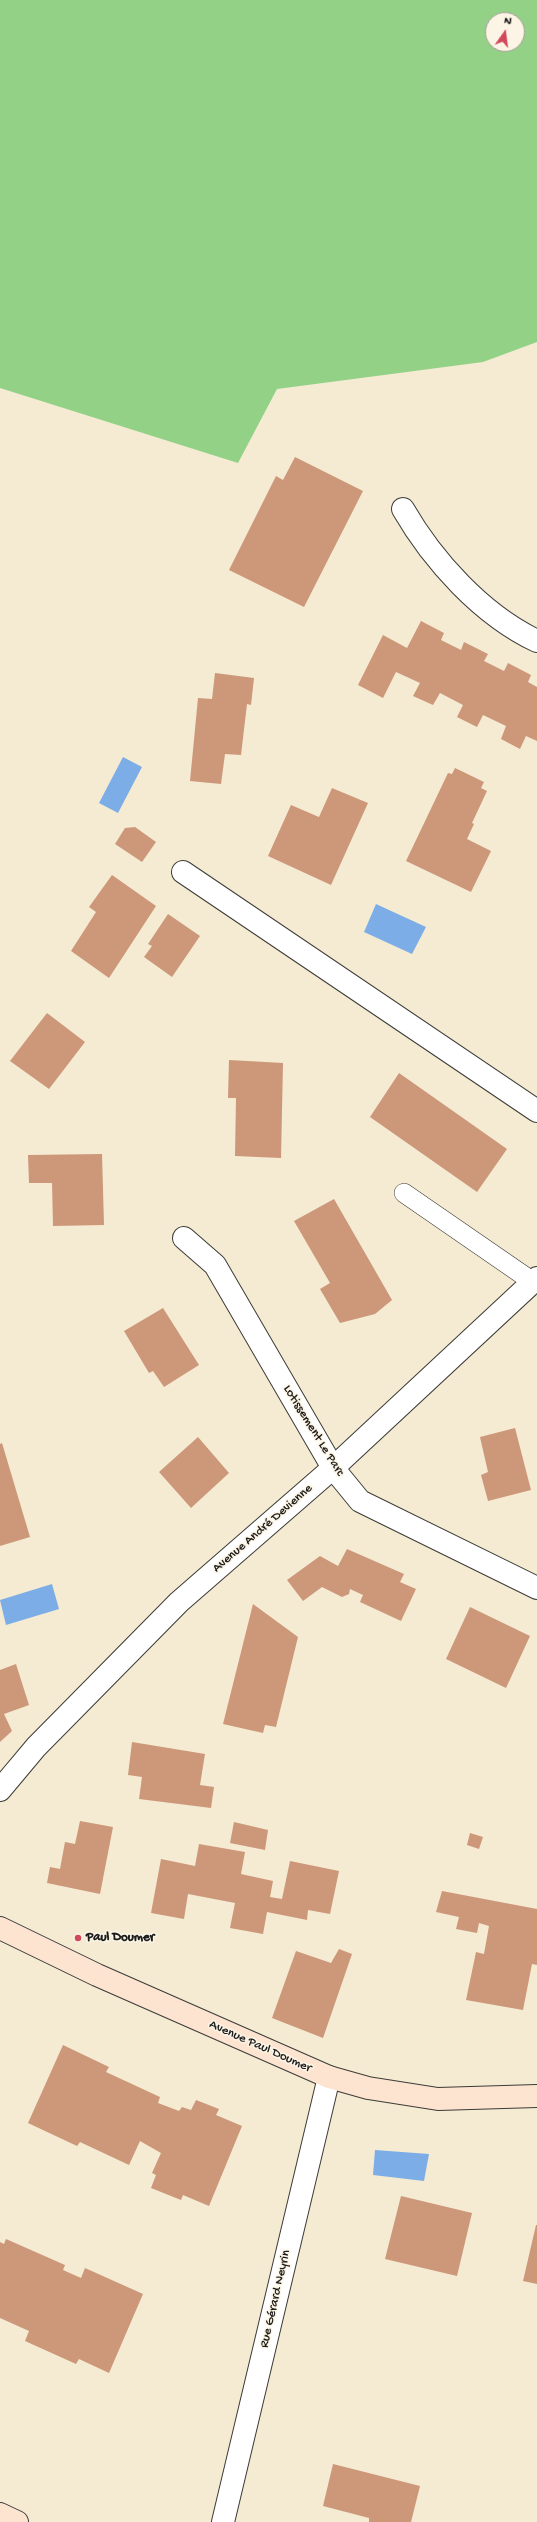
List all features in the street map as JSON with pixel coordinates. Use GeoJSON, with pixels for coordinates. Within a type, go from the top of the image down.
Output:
{"type":"FeatureCollection","features":[{"type":"Feature","properties":{"kind":"main road","name":"Avenue Paul Doumer"},"geometry":{"type":"LineString","coordinates":[[0,1928],[97,1974],[329,2077],[368,2088],[438,2099],[537,2096]]}},
{"type":"Feature","properties":{"kind":"main road"},"geometry":{"type":"LineString","coordinates":[[0,2514],[17,2522]]}},
{"type":"Feature","properties":{"kind":"street"},"geometry":{"type":"LineString","coordinates":[[403,510],[419,539],[472,597],[537,641]]}},
{"type":"Feature","properties":{"kind":"street"},"geometry":{"type":"LineString","coordinates":[[183,872],[537,1111]]}},
{"type":"Feature","properties":{"kind":"street","name":"Lotissement Le Parc"},"geometry":{"type":"LineString","coordinates":[[184,1238],[214,1265],[334,1468],[360,1501],[537,1588]]}},
{"type":"Feature","properties":{"kind":"street","name":"Avenue André Devienne"},"geometry":{"type":"LineString","coordinates":[[0,1790],[36,1747],[178,1602],[334,1468],[535,1280]]}},
{"type":"Feature","properties":{"kind":"street","name":"Rue Gérard Neyrin"},"geometry":{"type":"LineString","coordinates":[[223,2522],[329,2077]]}},
{"type":"Feature","properties":{"kind":"lane"},"geometry":{"type":"LineString","coordinates":[[404,1193],[535,1280]]}},
{"type":"Feature","properties":{"kind":"green space"},"geometry":{"type":"Polygon","coordinates":[[[0,0],[537,0],[537,342],[483,362],[277,389],[238,463],[0,388],[0,0]]]}},
{"type":"Feature","properties":{"kind":"water"},"geometry":{"type":"Polygon","coordinates":[[[123,757],[142,767],[118,813],[99,803],[123,757]]]}},
{"type":"Feature","properties":{"kind":"water"},"geometry":{"type":"Polygon","coordinates":[[[376,904],[426,927],[412,954],[364,932],[376,904]]]}},
{"type":"Feature","properties":{"kind":"water"},"geometry":{"type":"Polygon","coordinates":[[[52,1584],[59,1609],[6,1625],[0,1600],[52,1584]]]}},
{"type":"Feature","properties":{"kind":"water"},"geometry":{"type":"Polygon","coordinates":[[[375,2150],[429,2154],[424,2181],[373,2175],[375,2150]]]}},
{"type":"Feature","properties":{"kind":"building"},"geometry":{"type":"Polygon","coordinates":[[[295,457],[363,491],[304,607],[229,570],[276,476],[283,480],[295,457]]]}},
{"type":"Feature","properties":{"kind":"building"},"geometry":{"type":"Polygon","coordinates":[[[421,621],[444,633],[441,640],[461,650],[464,642],[488,654],[484,661],[504,671],[508,663],[531,675],[528,682],[537,687],[537,741],[526,736],[520,749],[501,739],[506,726],[483,715],[477,727],[457,717],[463,705],[440,693],[433,705],[413,696],[420,683],[396,672],[383,698],[358,685],[383,635],[407,648],[421,621]]]}},
{"type":"Feature","properties":{"kind":"building"},"geometry":{"type":"Polygon","coordinates":[[[215,673],[254,678],[251,705],[247,704],[241,755],[225,754],[221,784],[190,781],[198,698],[212,699],[215,673]]]}},
{"type":"Feature","properties":{"kind":"building"},"geometry":{"type":"Polygon","coordinates":[[[455,768],[484,782],[481,788],[487,791],[472,823],[474,824],[467,839],[491,851],[471,892],[406,861],[448,773],[452,774],[455,768]]]}},
{"type":"Feature","properties":{"kind":"building"},"geometry":{"type":"Polygon","coordinates":[[[332,788],[368,803],[331,885],[268,856],[291,805],[319,817],[332,788]]]}},
{"type":"Feature","properties":{"kind":"building"},"geometry":{"type":"Polygon","coordinates":[[[135,827],[156,842],[142,862],[115,844],[125,828],[135,827]]]}},
{"type":"Feature","properties":{"kind":"building"},"geometry":{"type":"Polygon","coordinates":[[[112,875],[156,906],[109,978],[71,951],[96,912],[89,907],[112,875]]]}},
{"type":"Feature","properties":{"kind":"building"},"geometry":{"type":"Polygon","coordinates":[[[168,914],[200,936],[172,977],[144,957],[152,946],[148,944],[168,914]]]}},
{"type":"Feature","properties":{"kind":"building"},"geometry":{"type":"Polygon","coordinates":[[[47,1013],[85,1042],[49,1089],[10,1061],[47,1013]]]}},
{"type":"Feature","properties":{"kind":"building"},"geometry":{"type":"Polygon","coordinates":[[[229,1060],[283,1063],[281,1158],[235,1156],[236,1098],[228,1098],[229,1060]]]}},
{"type":"Feature","properties":{"kind":"building"},"geometry":{"type":"Polygon","coordinates":[[[399,1073],[507,1149],[477,1192],[370,1117],[399,1073]]]}},
{"type":"Feature","properties":{"kind":"building"},"geometry":{"type":"Polygon","coordinates":[[[102,1154],[104,1225],[53,1226],[52,1183],[29,1183],[28,1155],[102,1154]]]}},
{"type":"Feature","properties":{"kind":"building"},"geometry":{"type":"Polygon","coordinates":[[[334,1199],[392,1300],[375,1314],[340,1323],[320,1289],[330,1283],[294,1221],[334,1199]]]}},
{"type":"Feature","properties":{"kind":"building"},"geometry":{"type":"Polygon","coordinates":[[[163,1308],[199,1365],[164,1387],[153,1371],[149,1373],[124,1331],[163,1308]]]}},
{"type":"Feature","properties":{"kind":"building"},"geometry":{"type":"Polygon","coordinates":[[[515,1428],[531,1490],[488,1501],[481,1475],[488,1472],[480,1437],[515,1428]]]}},
{"type":"Feature","properties":{"kind":"building"},"geometry":{"type":"Polygon","coordinates":[[[198,1437],[229,1473],[191,1508],[159,1472],[198,1437]]]}},
{"type":"Feature","properties":{"kind":"building"},"geometry":{"type":"Polygon","coordinates":[[[2,1443],[30,1537],[0,1546],[0,1444],[2,1443]]]}},
{"type":"Feature","properties":{"kind":"building"},"geometry":{"type":"Polygon","coordinates":[[[347,1549],[404,1574],[400,1582],[416,1589],[401,1621],[360,1602],[363,1595],[350,1589],[349,1594],[342,1597],[322,1587],[303,1601],[287,1580],[320,1556],[338,1566],[347,1549]]]}},
{"type":"Feature","properties":{"kind":"building"},"geometry":{"type":"Polygon","coordinates":[[[253,1604],[298,1637],[276,1727],[265,1725],[263,1733],[223,1724],[253,1604]]]}},
{"type":"Feature","properties":{"kind":"building"},"geometry":{"type":"Polygon","coordinates":[[[470,1607],[530,1636],[506,1688],[446,1659],[470,1607]]]}},
{"type":"Feature","properties":{"kind":"building"},"geometry":{"type":"Polygon","coordinates":[[[16,1664],[29,1705],[4,1714],[12,1731],[0,1742],[0,1670],[16,1664]]]}},
{"type":"Feature","properties":{"kind":"building"},"geometry":{"type":"Polygon","coordinates":[[[132,1742],[205,1754],[200,1785],[214,1787],[211,1808],[139,1799],[142,1777],[128,1775],[132,1742]]]}},
{"type":"Feature","properties":{"kind":"building"},"geometry":{"type":"Polygon","coordinates":[[[80,1821],[113,1827],[100,1894],[47,1883],[50,1867],[60,1869],[65,1842],[75,1844],[80,1821]]]}},
{"type":"Feature","properties":{"kind":"building"},"geometry":{"type":"Polygon","coordinates":[[[234,1822],[268,1830],[265,1850],[230,1843],[234,1822]]]}},
{"type":"Feature","properties":{"kind":"building"},"geometry":{"type":"Polygon","coordinates":[[[470,1833],[483,1837],[479,1849],[467,1845],[470,1833]]]}},
{"type":"Feature","properties":{"kind":"building"},"geometry":{"type":"Polygon","coordinates":[[[199,1844],[245,1852],[241,1874],[273,1881],[270,1897],[282,1899],[290,1861],[339,1871],[330,1914],[308,1910],[307,1920],[267,1912],[263,1934],[230,1928],[235,1903],[188,1894],[184,1919],[151,1913],[161,1859],[195,1866],[199,1844]]]}},
{"type":"Feature","properties":{"kind":"building"},"geometry":{"type":"Polygon","coordinates":[[[442,1891],[537,1909],[537,1965],[532,1964],[523,2010],[466,2000],[476,1952],[484,1954],[489,1926],[479,1923],[477,1933],[456,1929],[459,1917],[436,1912],[442,1891]]]}},
{"type":"Feature","properties":{"kind":"building"},"geometry":{"type":"Polygon","coordinates":[[[339,1949],[352,1954],[323,2038],[272,2018],[296,1951],[331,1963],[339,1949]]]}},
{"type":"Feature","properties":{"kind":"building"},"geometry":{"type":"Polygon","coordinates":[[[63,2045],[109,2067],[106,2072],[160,2097],[158,2103],[179,2111],[182,2107],[191,2110],[196,2100],[219,2109],[216,2115],[242,2126],[209,2206],[183,2195],[181,2200],[151,2188],[156,2175],[152,2173],[161,2153],[140,2141],[129,2165],[80,2142],[77,2146],[28,2123],[63,2045]]]}},
{"type":"Feature","properties":{"kind":"building"},"geometry":{"type":"Polygon","coordinates":[[[401,2196],[472,2213],[457,2276],[385,2259],[401,2196]]]}},
{"type":"Feature","properties":{"kind":"building"},"geometry":{"type":"Polygon","coordinates":[[[537,2225],[537,2284],[523,2281],[537,2225]]]}},
{"type":"Feature","properties":{"kind":"building"},"geometry":{"type":"Polygon","coordinates":[[[6,2239],[65,2265],[63,2270],[81,2278],[85,2268],[143,2294],[109,2373],[79,2359],[76,2364],[25,2341],[29,2331],[0,2318],[0,2242],[4,2244],[6,2239]]]}},
{"type":"Feature","properties":{"kind":"building"},"geometry":{"type":"Polygon","coordinates":[[[333,2464],[420,2486],[411,2522],[369,2522],[369,2518],[323,2506],[333,2464]]]}},
{"type":"Feature","properties":{"kind":"place","name":"Paul Doumer"},"geometry":{"type":"Point","coordinates":[78,1938]}}]}
